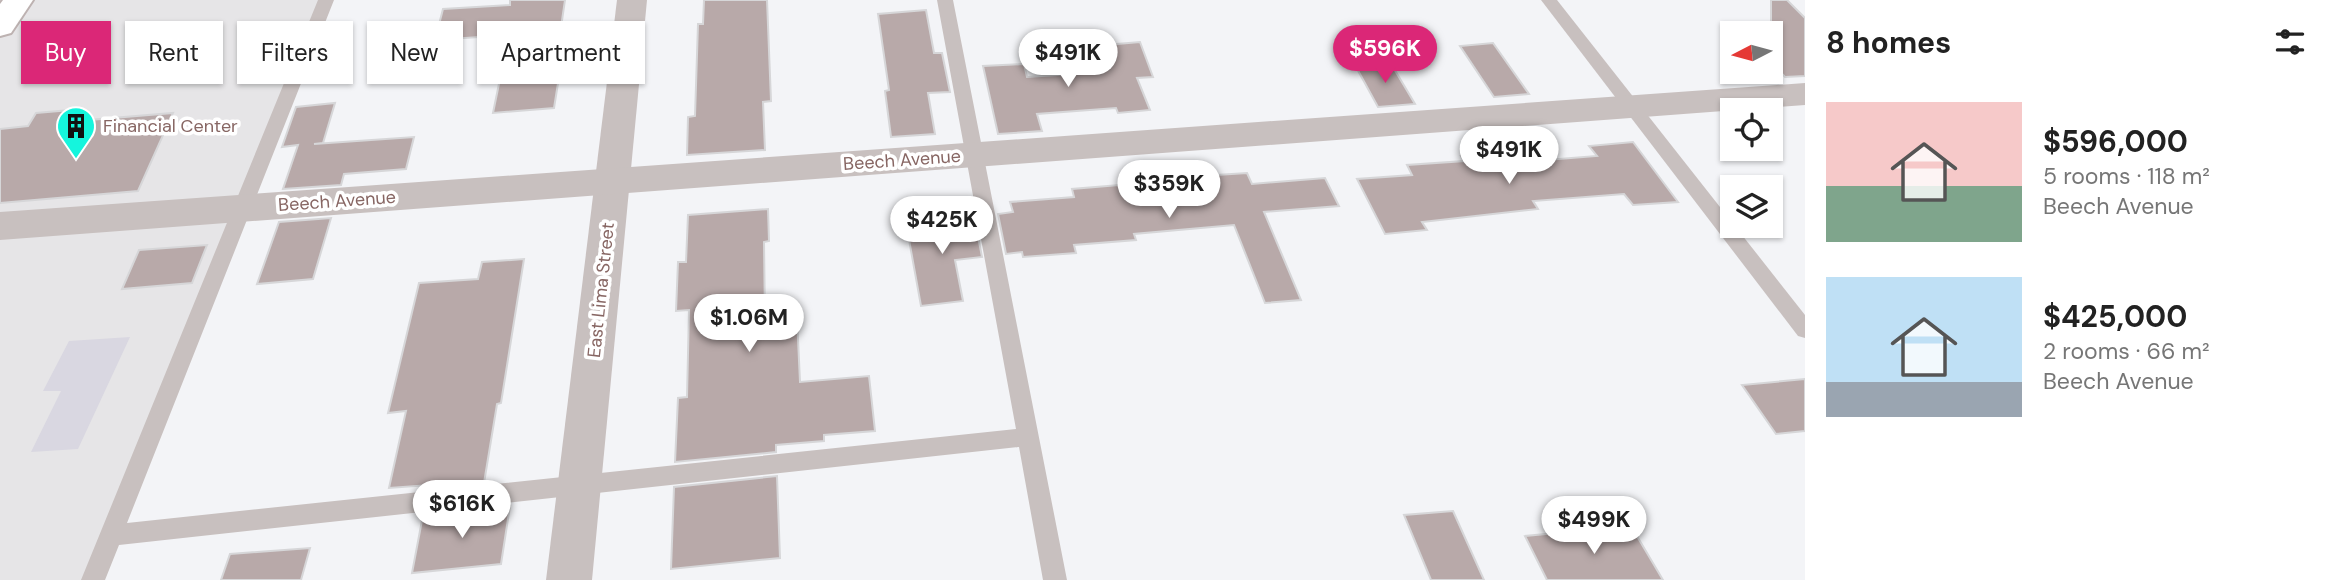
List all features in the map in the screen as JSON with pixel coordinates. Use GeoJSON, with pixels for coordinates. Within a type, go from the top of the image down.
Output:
{"type":"FeatureCollection","features":[{"type":"Feature","properties":{"kind":"main road"},"geometry":{"type":"LineString","coordinates":[[0,26],[18,0]]}},
{"type":"Feature","properties":{"kind":"street","name":"East Lima Street"},"geometry":{"type":"LineString","coordinates":[[569,580],[632,0]]}},
{"type":"Feature","properties":{"kind":"street","name":"Beech Avenue"},"geometry":{"type":"LineString","coordinates":[[0,226],[1805,94]]}},
{"type":"Feature","properties":{"kind":"lane"},"geometry":{"type":"LineString","coordinates":[[93,580],[327,0]]}},
{"type":"Feature","properties":{"kind":"lane"},"geometry":{"type":"LineString","coordinates":[[945,0],[1055,580]]}},
{"type":"Feature","properties":{"kind":"lane"},"geometry":{"type":"LineString","coordinates":[[1549,0],[1805,330]]}},
{"type":"Feature","properties":{"kind":"lane"},"geometry":{"type":"LineString","coordinates":[[111,535],[1027,437]]}},
{"type":"Feature","properties":{"kind":"shaded area"},"geometry":{"type":"Polygon","coordinates":[[[0,0],[326,0],[318,21],[237,21],[237,84],[292,84],[92,580],[0,580],[0,0]]]}},
{"type":"Feature","properties":{"kind":"shaded area"},"geometry":{"type":"Polygon","coordinates":[[[130,337],[78,449],[31,452],[61,391],[43,391],[69,341],[130,337]]]}},
{"type":"Feature","properties":{"kind":"building"},"geometry":{"type":"Polygon","coordinates":[[[510,0],[565,0],[562,21],[477,21],[477,37],[463,38],[463,21],[440,21],[443,9],[510,5],[510,0]]]}},
{"type":"Feature","properties":{"kind":"building"},"geometry":{"type":"Polygon","coordinates":[[[704,0],[767,0],[771,101],[763,102],[765,150],[687,155],[688,117],[695,116],[698,24],[703,24],[704,0]]]}},
{"type":"Feature","properties":{"kind":"building"},"geometry":{"type":"Polygon","coordinates":[[[1771,0],[1787,0],[1805,18],[1805,76],[1783,75],[1783,21],[1771,21],[1771,0]]]}},
{"type":"Feature","properties":{"kind":"building"},"geometry":{"type":"Polygon","coordinates":[[[926,10],[934,53],[942,53],[950,92],[928,93],[935,134],[891,137],[885,91],[889,90],[878,14],[926,10]]]}},
{"type":"Feature","properties":{"kind":"building"},"geometry":{"type":"Polygon","coordinates":[[[1140,42],[1153,77],[1137,78],[1150,110],[1118,113],[1116,108],[1037,114],[1042,131],[998,134],[983,66],[1024,64],[1027,77],[1103,72],[1094,46],[1140,42]]]}},
{"type":"Feature","properties":{"kind":"building"},"geometry":{"type":"Polygon","coordinates":[[[1493,43],[1529,94],[1494,97],[1460,46],[1493,43]]]}},
{"type":"Feature","properties":{"kind":"building"},"geometry":{"type":"Polygon","coordinates":[[[1390,62],[1415,104],[1378,107],[1355,65],[1390,62]]]}},
{"type":"Feature","properties":{"kind":"building"},"geometry":{"type":"Polygon","coordinates":[[[499,84],[558,84],[554,108],[493,113],[499,84]]]}},
{"type":"Feature","properties":{"kind":"building"},"geometry":{"type":"Polygon","coordinates":[[[335,103],[323,143],[314,144],[414,137],[406,169],[344,174],[341,185],[283,189],[298,145],[282,147],[296,107],[335,103]]]}},
{"type":"Feature","properties":{"kind":"building","name":"Financial Center"},"geometry":{"type":"Polygon","coordinates":[[[71,110],[64,122],[173,113],[138,191],[0,203],[0,129],[28,126],[36,113],[71,110]]]}},
{"type":"Feature","properties":{"kind":"building"},"geometry":{"type":"Polygon","coordinates":[[[1633,142],[1678,202],[1633,205],[1624,194],[1533,201],[1538,209],[1422,222],[1427,230],[1385,234],[1357,179],[1412,175],[1407,165],[1464,161],[1461,156],[1502,153],[1509,163],[1597,156],[1589,146],[1633,142]]]}},
{"type":"Feature","properties":{"kind":"building"},"geometry":{"type":"Polygon","coordinates":[[[1247,173],[1252,184],[1325,178],[1339,206],[1264,212],[1301,300],[1265,303],[1234,225],[1134,234],[1136,240],[1074,245],[1076,253],[1023,257],[1022,252],[1006,254],[998,214],[1013,212],[1010,202],[1074,197],[1072,189],[1119,185],[1121,194],[1205,187],[1201,176],[1247,173]]]}},
{"type":"Feature","properties":{"kind":"building"},"geometry":{"type":"Polygon","coordinates":[[[768,209],[769,241],[764,242],[765,320],[797,317],[800,382],[869,376],[875,431],[824,435],[824,441],[776,445],[776,452],[675,462],[678,398],[687,397],[689,310],[676,311],[678,262],[686,262],[688,215],[768,209]]]}},
{"type":"Feature","properties":{"kind":"building"},"geometry":{"type":"Polygon","coordinates":[[[974,216],[982,257],[955,260],[963,301],[921,306],[906,223],[974,216]]]}},
{"type":"Feature","properties":{"kind":"building"},"geometry":{"type":"Polygon","coordinates":[[[331,218],[313,279],[257,284],[279,222],[331,218]]]}},
{"type":"Feature","properties":{"kind":"building"},"geometry":{"type":"Polygon","coordinates":[[[207,245],[192,283],[122,289],[139,250],[207,245]]]}},
{"type":"Feature","properties":{"kind":"building"},"geometry":{"type":"Polygon","coordinates":[[[524,259],[501,403],[497,404],[484,483],[428,489],[429,485],[389,488],[406,411],[388,413],[419,283],[478,279],[482,262],[524,259]]]}},
{"type":"Feature","properties":{"kind":"building"},"geometry":{"type":"Polygon","coordinates":[[[1805,379],[1805,431],[1776,434],[1742,385],[1805,379]]]}},
{"type":"Feature","properties":{"kind":"building"},"geometry":{"type":"Polygon","coordinates":[[[777,476],[780,558],[671,569],[674,487],[777,476]]]}},
{"type":"Feature","properties":{"kind":"building"},"geometry":{"type":"Polygon","coordinates":[[[510,506],[501,564],[412,573],[423,515],[510,506]]]}},
{"type":"Feature","properties":{"kind":"building"},"geometry":{"type":"Polygon","coordinates":[[[1453,511],[1484,580],[1431,580],[1404,515],[1453,511]]]}},
{"type":"Feature","properties":{"kind":"building"},"geometry":{"type":"Polygon","coordinates":[[[1631,526],[1663,580],[1547,580],[1525,536],[1631,526]]]}},
{"type":"Feature","properties":{"kind":"building"},"geometry":{"type":"Polygon","coordinates":[[[310,548],[301,580],[221,580],[230,554],[310,548]]]}},
{"type":"Feature","properties":{"kind":"place","name":"Financial Center"},"geometry":{"type":"Point","coordinates":[76,160]}}]}
